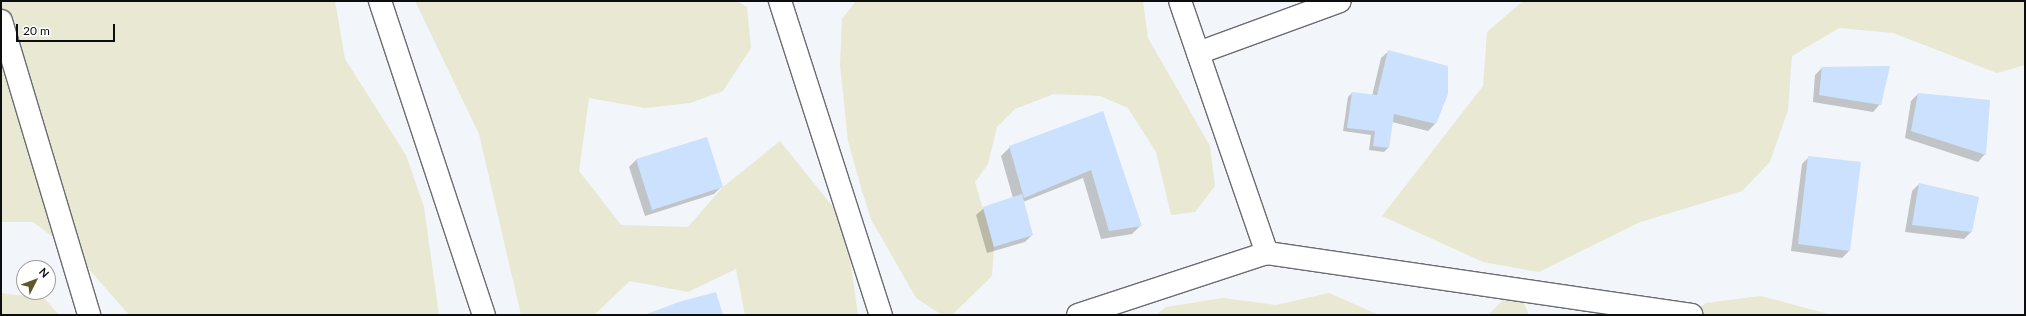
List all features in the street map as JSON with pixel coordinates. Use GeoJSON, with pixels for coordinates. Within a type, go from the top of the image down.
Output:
{"type":"FeatureCollection","features":[{"type":"Feature","properties":{"kind":"street"},"geometry":{"type":"LineString","coordinates":[[380,1],[484,315]]}},
{"type":"Feature","properties":{"kind":"street"},"geometry":{"type":"LineString","coordinates":[[780,1],[881,315]]}},
{"type":"Feature","properties":{"kind":"street"},"geometry":{"type":"LineString","coordinates":[[1180,1],[1267,253]]}},
{"type":"Feature","properties":{"kind":"street"},"geometry":{"type":"LineString","coordinates":[[1198,53],[1340,1]]}},
{"type":"Feature","properties":{"kind":"street"},"geometry":{"type":"LineString","coordinates":[[1,22],[89,315]]}},
{"type":"Feature","properties":{"kind":"street"},"geometry":{"type":"LineString","coordinates":[[1078,315],[1267,253],[1691,315]]}},
{"type":"Feature","properties":{"kind":"green space"},"geometry":{"type":"Polygon","coordinates":[[[1,1],[335,1],[345,59],[406,155],[424,207],[439,315],[129,315],[76,254],[33,222],[1,222],[1,1]]]}},
{"type":"Feature","properties":{"kind":"green space"},"geometry":{"type":"Polygon","coordinates":[[[415,1],[737,1],[747,7],[751,48],[723,91],[690,103],[645,108],[589,98],[579,171],[621,225],[688,227],[723,187],[780,141],[845,222],[858,315],[745,315],[736,269],[688,292],[630,281],[594,315],[521,315],[479,134],[415,1]]]}},
{"type":"Feature","properties":{"kind":"green space"},"geometry":{"type":"Polygon","coordinates":[[[856,1],[1143,1],[1148,38],[1210,146],[1215,186],[1195,212],[1171,215],[1156,152],[1128,108],[1100,96],[1054,94],[1015,109],[997,127],[988,164],[975,182],[994,247],[992,276],[952,315],[942,315],[916,298],[871,219],[848,141],[840,65],[842,19],[856,1]]]}},
{"type":"Feature","properties":{"kind":"green space"},"geometry":{"type":"Polygon","coordinates":[[[1523,1],[2025,1],[2025,65],[1997,73],[1893,33],[1839,28],[1792,56],[1788,110],[1770,162],[1742,191],[1638,223],[1539,272],[1483,262],[1382,216],[1483,86],[1487,32],[1523,1]]]}},
{"type":"Feature","properties":{"kind":"green space"},"geometry":{"type":"Polygon","coordinates":[[[1517,286],[1529,315],[1488,315],[1517,286]]]}},
{"type":"Feature","properties":{"kind":"green space"},"geometry":{"type":"Polygon","coordinates":[[[1,293],[16,295],[16,300],[46,300],[59,315],[1,315],[1,293]]]}},
{"type":"Feature","properties":{"kind":"green space"},"geometry":{"type":"Polygon","coordinates":[[[1329,293],[1379,315],[1156,315],[1166,307],[1223,298],[1276,305],[1329,293]]]}},
{"type":"Feature","properties":{"kind":"green space"},"geometry":{"type":"Polygon","coordinates":[[[1761,296],[1832,315],[1687,315],[1706,303],[1761,296]]]}},
{"type":"Feature","properties":{"kind":"building"},"geometry":{"type":"Polygon","coordinates":[[[1388,50],[1448,66],[1448,94],[1436,124],[1394,114],[1389,148],[1373,146],[1375,131],[1347,128],[1352,92],[1377,95],[1388,50]]]}},
{"type":"Feature","properties":{"kind":"building"},"geometry":{"type":"Polygon","coordinates":[[[1890,66],[1881,105],[1819,95],[1822,67],[1890,66]]]}},
{"type":"Feature","properties":{"kind":"building"},"geometry":{"type":"Polygon","coordinates":[[[1918,93],[1990,100],[1986,155],[1911,131],[1918,93]]]}},
{"type":"Feature","properties":{"kind":"building"},"geometry":{"type":"Polygon","coordinates":[[[1103,111],[1142,226],[1109,231],[1091,170],[1024,198],[1009,146],[1103,111]]]}},
{"type":"Feature","properties":{"kind":"building"},"geometry":{"type":"Polygon","coordinates":[[[707,137],[723,187],[652,210],[636,159],[707,137]]]}},
{"type":"Feature","properties":{"kind":"building"},"geometry":{"type":"Polygon","coordinates":[[[1808,156],[1861,162],[1850,251],[1798,244],[1808,156]]]}},
{"type":"Feature","properties":{"kind":"building"},"geometry":{"type":"Polygon","coordinates":[[[1919,183],[1979,197],[1972,232],[1912,225],[1919,183]]]}},
{"type":"Feature","properties":{"kind":"building"},"geometry":{"type":"Polygon","coordinates":[[[1022,194],[1033,235],[994,247],[983,207],[1022,194]]]}},
{"type":"Feature","properties":{"kind":"building"},"geometry":{"type":"Polygon","coordinates":[[[716,292],[723,315],[644,315],[679,302],[716,292]]]}}]}
